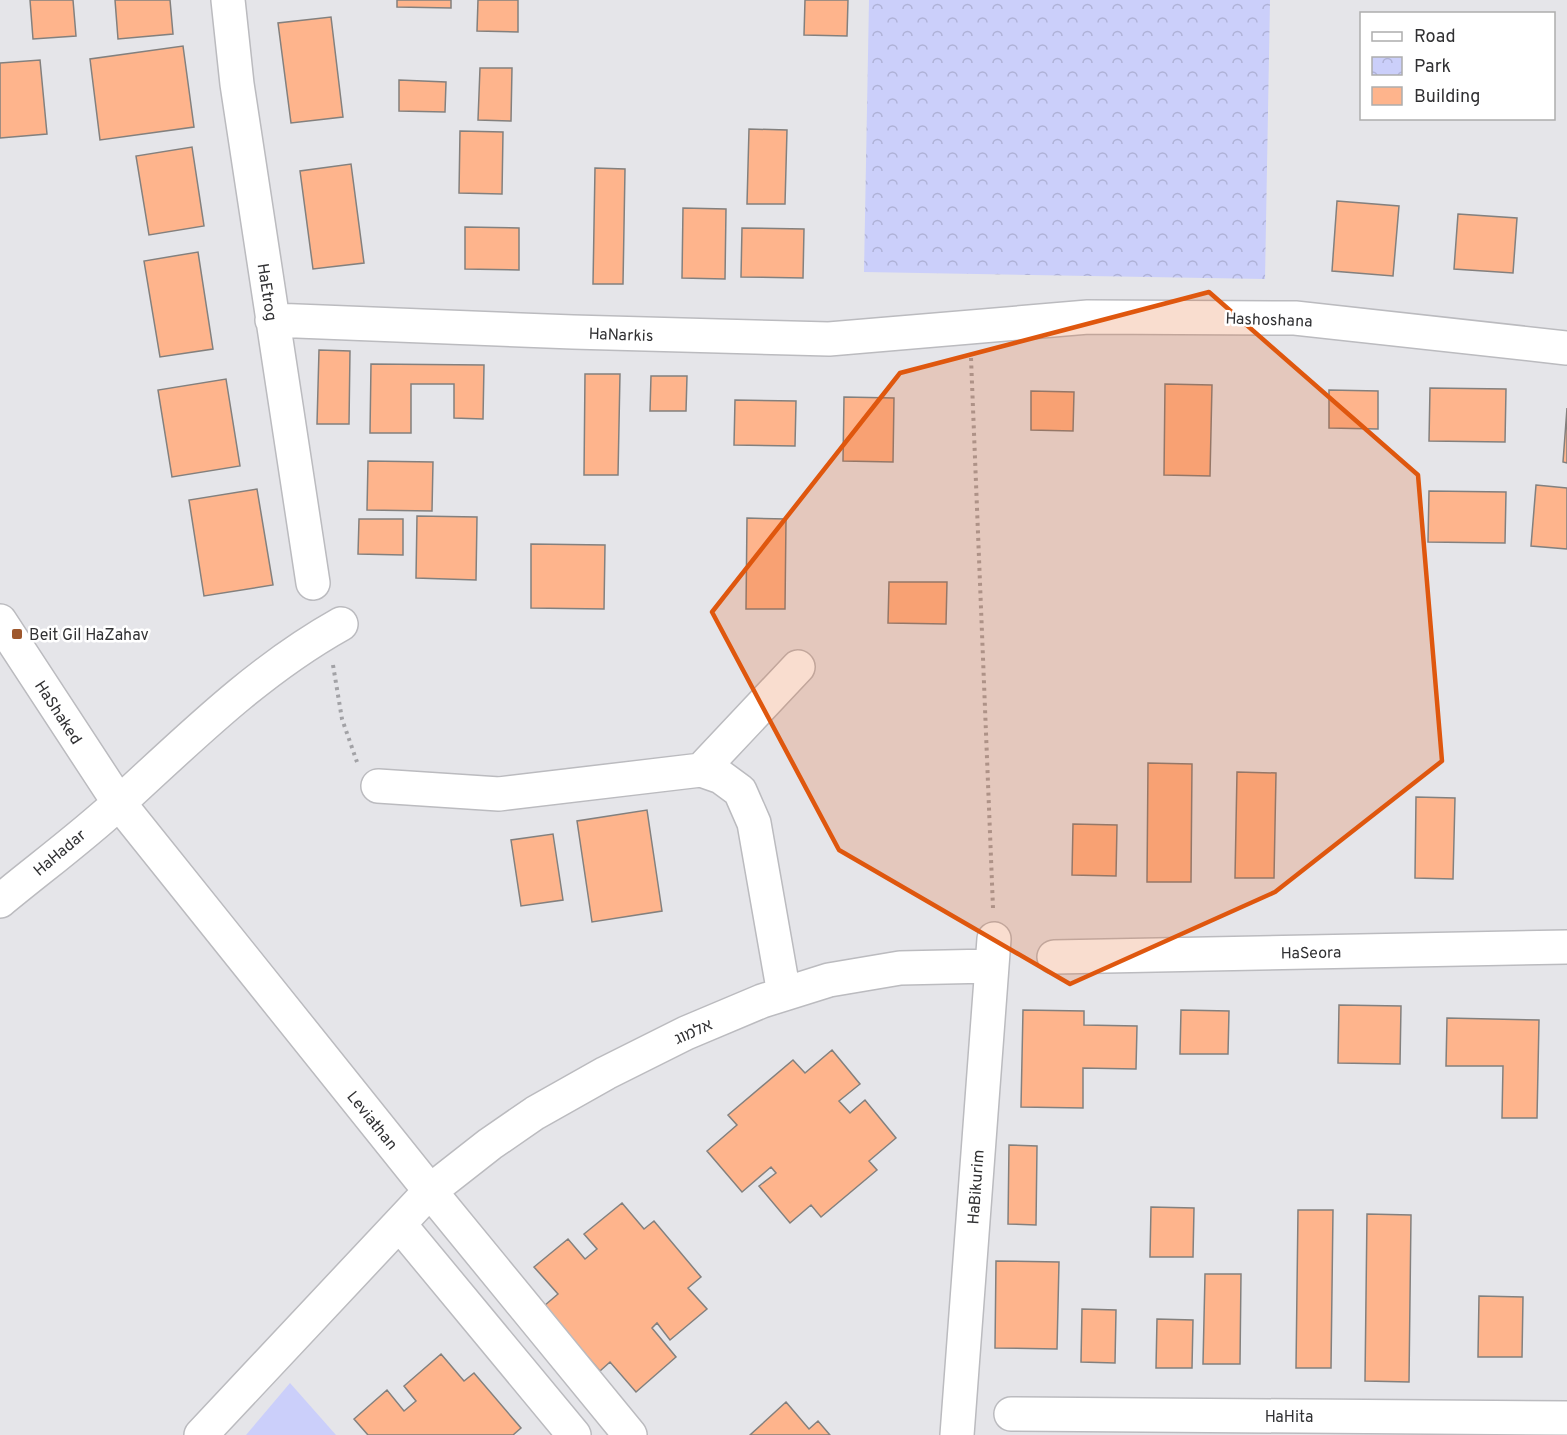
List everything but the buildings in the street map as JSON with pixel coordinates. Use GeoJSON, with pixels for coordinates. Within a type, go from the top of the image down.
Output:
{"type":"FeatureCollection","features":[{"type":"Feature","properties":{"kind":"street","name":"HaEtrog"},"geometry":{"type":"LineString","coordinates":[[228,0],[237,84],[313,583]]}},
{"type":"Feature","properties":{"kind":"street","name":"Hashoshana"},"geometry":{"type":"LineString","coordinates":[[969,327],[1088,317],[1295,318],[1567,348]]}},
{"type":"Feature","properties":{"kind":"street","name":"HaNarkis"},"geometry":{"type":"LineString","coordinates":[[272,320],[829,339],[969,327]]}},
{"type":"Feature","properties":{"kind":"street","name":"HaShaked"},"geometry":{"type":"LineString","coordinates":[[0,621],[119,803]]}},
{"type":"Feature","properties":{"kind":"street","name":"HaHadar"},"geometry":{"type":"LineString","coordinates":[[0,901],[119,803],[187,738],[253,683],[283,660],[335,628]]}},
{"type":"Feature","properties":{"kind":"street"},"geometry":{"type":"LineString","coordinates":[[701,770],[798,667]]}},
{"type":"Feature","properties":{"kind":"street"},"geometry":{"type":"LineString","coordinates":[[378,786],[499,795],[701,770],[722,777],[740,791],[754,823],[784,994]]}},
{"type":"Feature","properties":{"kind":"street","name":"Leviathan"},"geometry":{"type":"LineString","coordinates":[[119,803],[430,1191],[630,1435]]}},
{"type":"Feature","properties":{"kind":"street","name":"HaSeora"},"geometry":{"type":"LineString","coordinates":[[1054,957],[1567,947]]}},
{"type":"Feature","properties":{"kind":"street","name":"אלמוג"},"geometry":{"type":"LineString","coordinates":[[201,1435],[430,1191],[490,1144],[535,1113],[606,1073],[686,1033],[762,1001],[829,980],[993,953]]}},
{"type":"Feature","properties":{"kind":"street","name":"HaBikurim"},"geometry":{"type":"LineString","coordinates":[[957,1435],[993,953]]}},
{"type":"Feature","properties":{"kind":"street"},"geometry":{"type":"LineString","coordinates":[[400,1225],[574,1435]]}},
{"type":"Feature","properties":{"kind":"street","name":"HaHita"},"geometry":{"type":"LineString","coordinates":[[1011,1414],[1567,1418]]}},
{"type":"Feature","properties":{"kind":"path"},"geometry":{"type":"LineString","coordinates":[[969,327],[993,953]]}},
{"type":"Feature","properties":{"kind":"path"},"geometry":{"type":"LineString","coordinates":[[335,628],[342,719],[360,770],[378,786]]}},
{"type":"Feature","properties":{"kind":"highlighted area"},"geometry":{"type":"Polygon","coordinates":[[[1209,292],[1418,475],[1442,761],[1275,892],[1070,984],[839,850],[712,612],[900,373],[1209,292]]]}},
{"type":"Feature","properties":{"kind":"green space"},"geometry":{"type":"Polygon","coordinates":[[[869,0],[1270,0],[1265,279],[864,272],[869,0]]]}},
{"type":"Feature","properties":{"kind":"green space"},"geometry":{"type":"Polygon","coordinates":[[[290,1383],[336,1435],[246,1435],[290,1383]]]}},
{"type":"Feature","properties":{"kind":"place","name":"Beit Gil HaZahav"},"geometry":{"type":"Point","coordinates":[17,634]}}]}
